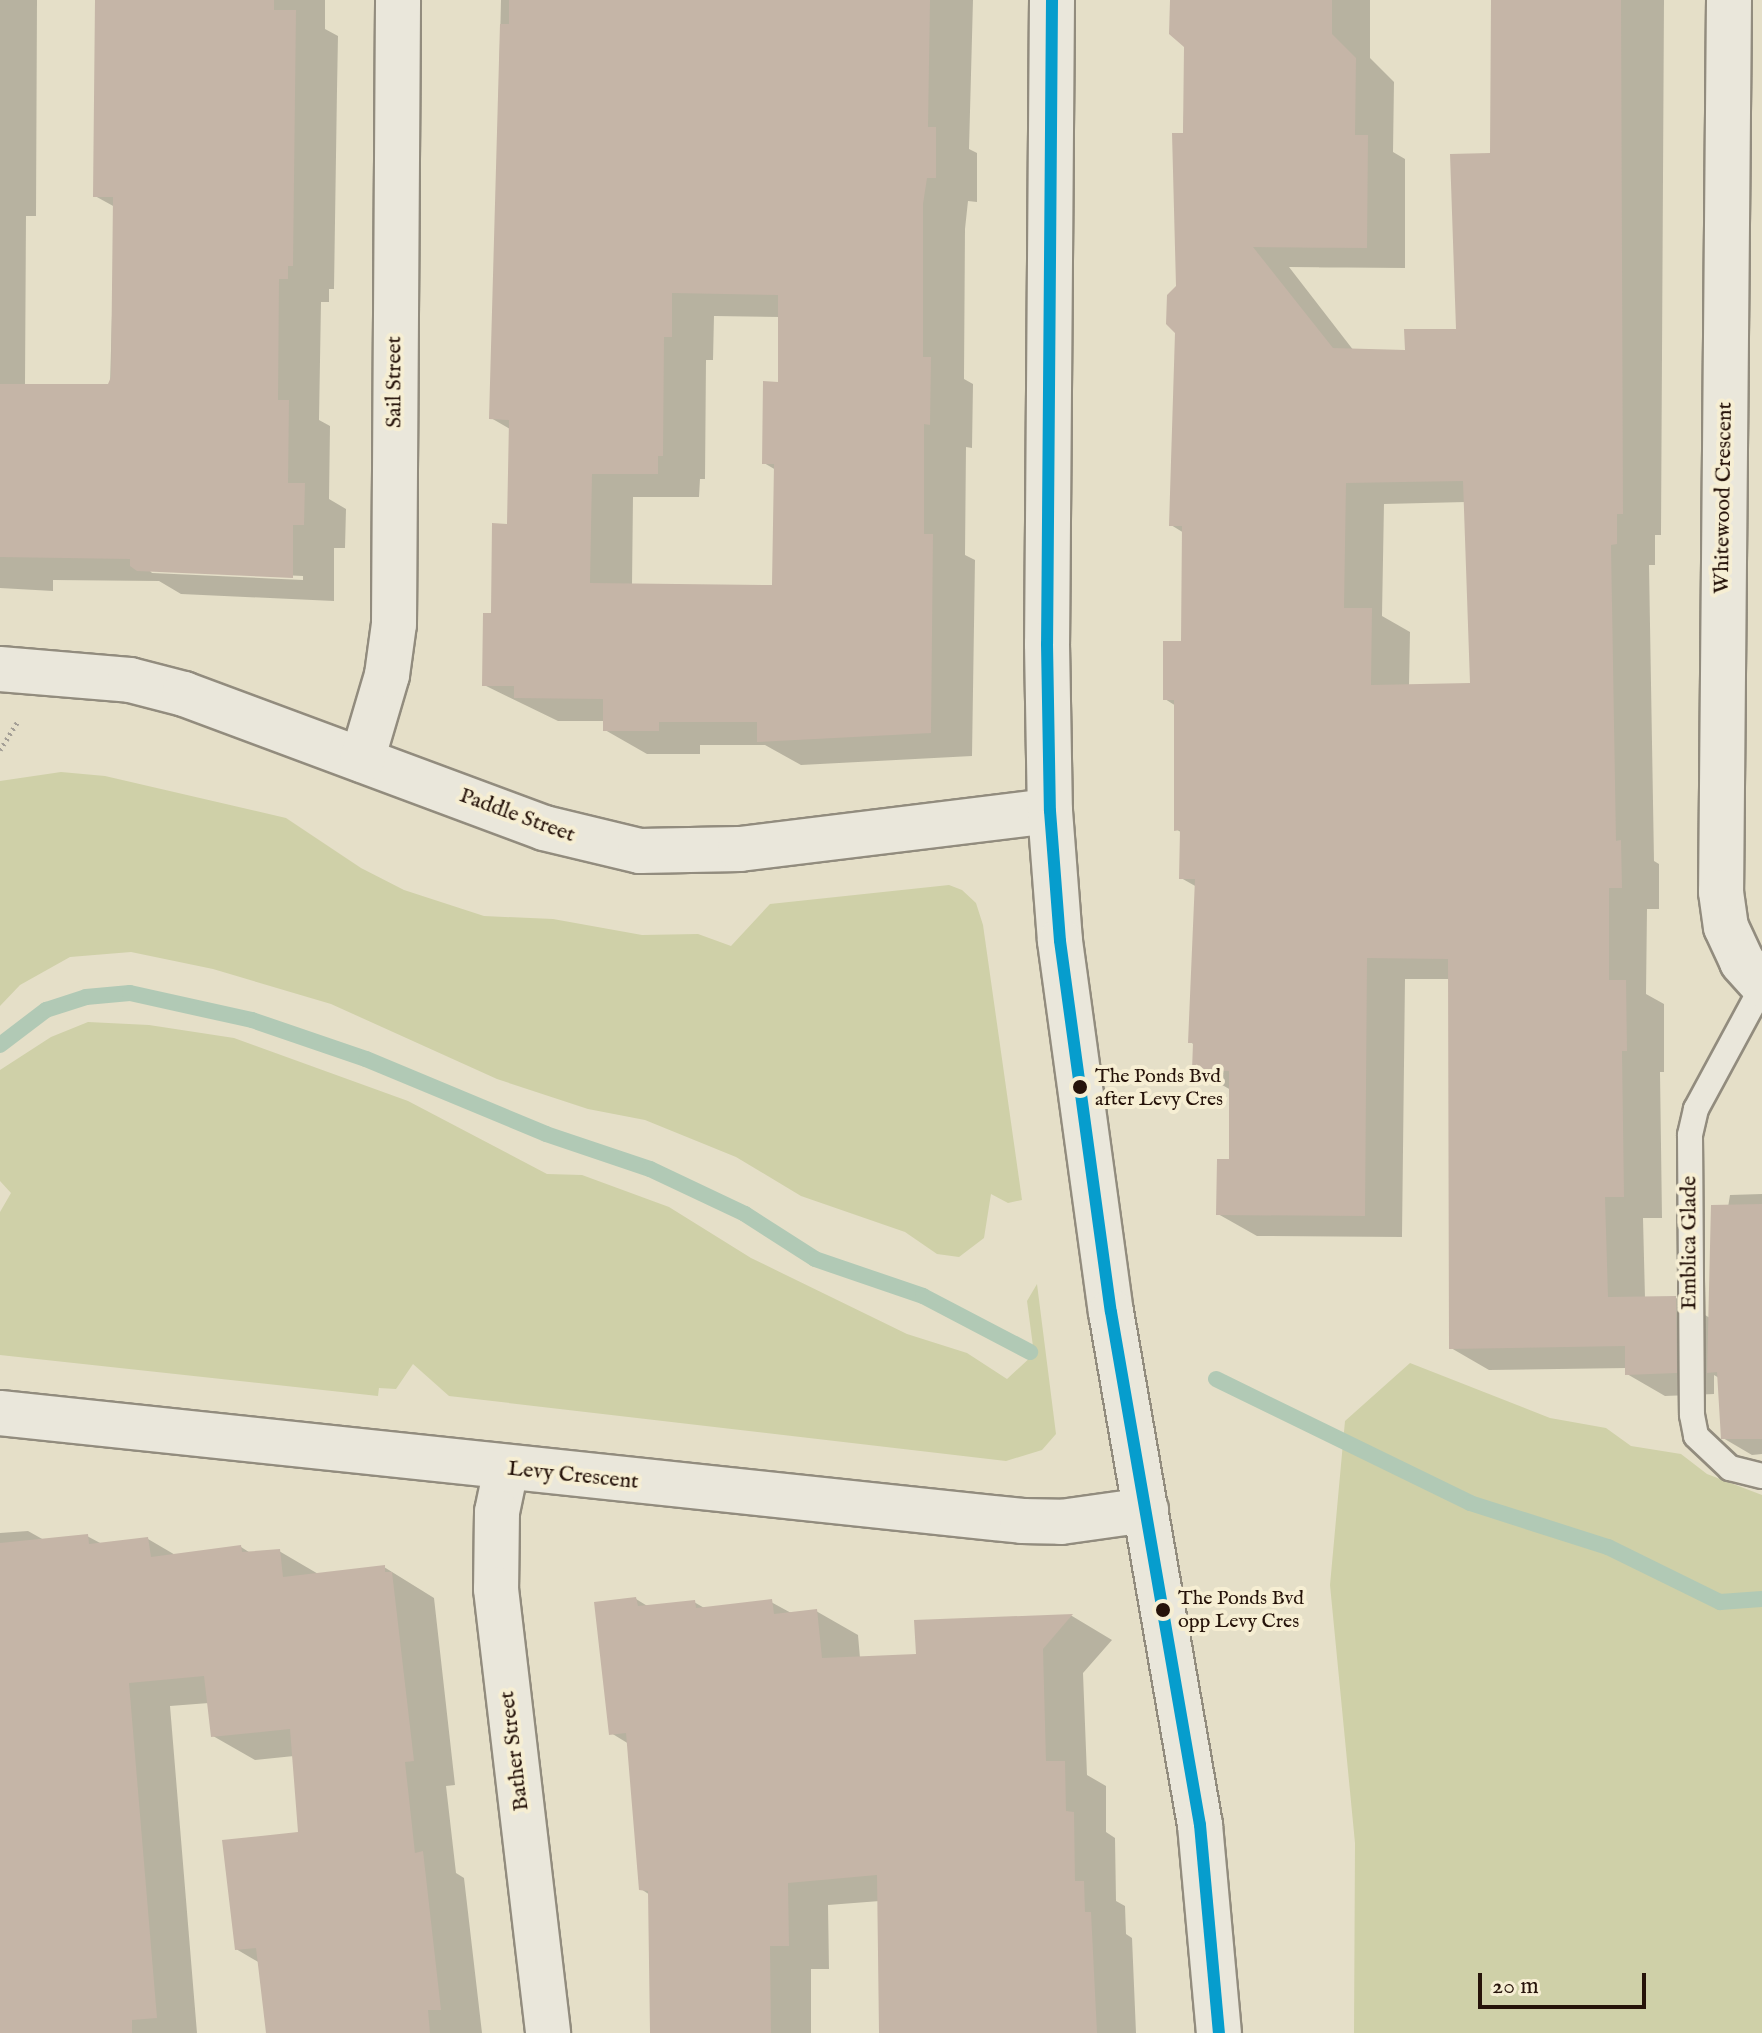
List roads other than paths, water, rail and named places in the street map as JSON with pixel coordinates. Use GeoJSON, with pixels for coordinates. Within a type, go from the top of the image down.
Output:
{"type":"FeatureCollection","features":[{"type":"Feature","properties":{"kind":"street","name":"Sail Street"},"geometry":{"type":"LineString","coordinates":[[362,760],[387,675],[394,624],[398,0]]}},
{"type":"Feature","properties":{"kind":"street"},"geometry":{"type":"LineString","coordinates":[[1052,0],[1050,811],[1076,1075],[1198,1811],[1219,2033]]}},
{"type":"Feature","properties":{"kind":"street","name":"Whitewood Crescent"},"geometry":{"type":"LineString","coordinates":[[1729,0],[1721,892],[1726,927],[1742,962],[1762,985]]}},
{"type":"Feature","properties":{"kind":"street","name":"Paddle Street"},"geometry":{"type":"LineString","coordinates":[[0,669],[130,680],[184,694],[556,831],[640,851],[740,849],[1050,811]]}},
{"type":"Feature","properties":{"kind":"street","name":"Levy Crescent"},"geometry":{"type":"LineString","coordinates":[[0,1413],[506,1469],[1022,1521],[1061,1522],[1146,1510]]}},
{"type":"Feature","properties":{"kind":"street","name":"Bather Street"},"geometry":{"type":"LineString","coordinates":[[506,1469],[497,1512],[496,1589],[548,2033]]}},
{"type":"Feature","properties":{"kind":"lane","name":"Emblica Glade"},"geometry":{"type":"LineString","coordinates":[[1762,985],[1696,1109],[1690,1151],[1692,1415],[1696,1436],[1730,1468],[1762,1476]]}},
{"type":"Feature","properties":{"kind":"waterway"},"geometry":{"type":"LineString","coordinates":[[0,1045],[46,1010],[86,997],[130,993],[252,1020],[366,1059],[546,1134],[650,1169],[745,1214],[815,1259],[923,1296],[1030,1352]]}},
{"type":"Feature","properties":{"kind":"waterway"},"geometry":{"type":"LineString","coordinates":[[1216,1379],[1470,1503],[1608,1547],[1720,1602],[1762,1599]]}},
{"type":"Feature","properties":{"kind":"place","name":"The Ponds Bvd after Levy Cres"},"geometry":{"type":"Point","coordinates":[1080,1087]}},
{"type":"Feature","properties":{"kind":"place","name":"The Ponds Bvd opp Levy Cres"},"geometry":{"type":"Point","coordinates":[1163,1610]}}]}
